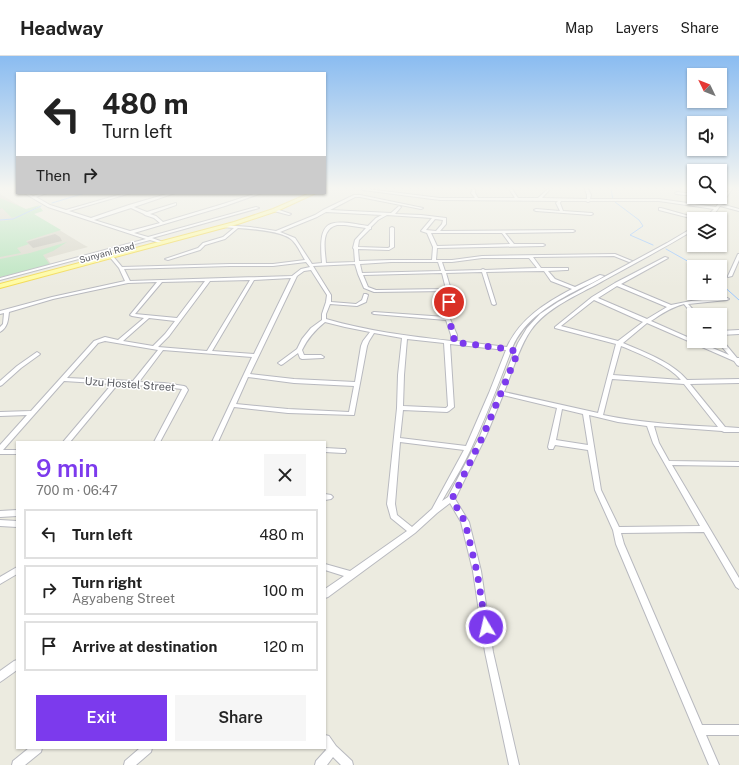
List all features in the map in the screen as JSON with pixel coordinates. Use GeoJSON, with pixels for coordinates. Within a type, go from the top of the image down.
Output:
{"type":"FeatureCollection","features":[{"type":"Feature","properties":{"kind":"main road","name":"Sunyani Road"},"geometry":{"type":"LineString","coordinates":[[0,280],[221,222]]}},
{"type":"Feature","properties":{"kind":"main road"},"geometry":{"type":"LineString","coordinates":[[0,286],[224,226],[237,225],[244,222]]}},
{"type":"Feature","properties":{"kind":"street"},"geometry":{"type":"LineString","coordinates":[[104,222],[162,243]]}},
{"type":"Feature","properties":{"kind":"street"},"geometry":{"type":"LineString","coordinates":[[132,232],[166,222]]}},
{"type":"Feature","properties":{"kind":"street"},"geometry":{"type":"LineString","coordinates":[[152,239],[209,222]]}},
{"type":"Feature","properties":{"kind":"street"},"geometry":{"type":"LineString","coordinates":[[276,232],[301,222]]}},
{"type":"Feature","properties":{"kind":"street"},"geometry":{"type":"LineString","coordinates":[[340,222],[370,228]]}},
{"type":"Feature","properties":{"kind":"street"},"geometry":{"type":"LineString","coordinates":[[324,263],[322,243],[323,234],[331,225],[340,222]]}},
{"type":"Feature","properties":{"kind":"street"},"geometry":{"type":"LineString","coordinates":[[375,222],[357,240],[355,248],[360,274],[366,288],[372,290],[450,290]]}},
{"type":"Feature","properties":{"kind":"street"},"geometry":{"type":"LineString","coordinates":[[430,222],[423,230],[429,232],[573,231]]}},
{"type":"Feature","properties":{"kind":"street"},"geometry":{"type":"LineString","coordinates":[[437,232],[444,222]]}},
{"type":"Feature","properties":{"kind":"street"},"geometry":{"type":"LineString","coordinates":[[167,259],[199,249],[204,244],[224,238],[237,225],[285,234],[294,239],[327,290],[330,303],[324,315],[324,320],[312,330],[299,350],[281,362]]}},
{"type":"Feature","properties":{"kind":"street"},"geometry":{"type":"LineString","coordinates":[[434,511],[468,448],[500,373],[508,349],[521,328],[531,318],[554,301],[630,261],[687,227]]}},
{"type":"Feature","properties":{"kind":"street"},"geometry":{"type":"LineString","coordinates":[[355,248],[388,249],[393,245],[392,228]]}},
{"type":"Feature","properties":{"kind":"street"},"geometry":{"type":"LineString","coordinates":[[429,232],[435,247],[434,261]]}},
{"type":"Feature","properties":{"kind":"street"},"geometry":{"type":"LineString","coordinates":[[503,232],[513,246]]}},
{"type":"Feature","properties":{"kind":"street"},"geometry":{"type":"LineString","coordinates":[[326,593],[412,531],[434,511],[452,499],[483,436],[526,334],[542,316],[560,303],[687,232]]}},
{"type":"Feature","properties":{"kind":"street"},"geometry":{"type":"LineString","coordinates":[[435,247],[542,245]]}},
{"type":"Feature","properties":{"kind":"street"},"geometry":{"type":"LineString","coordinates":[[122,268],[440,261],[464,260],[482,257],[615,255],[630,261]]}},
{"type":"Feature","properties":{"kind":"street"},"geometry":{"type":"LineString","coordinates":[[730,276],[739,255]]}},
{"type":"Feature","properties":{"kind":"street"},"geometry":{"type":"LineString","coordinates":[[111,256],[122,268],[128,282]]}},
{"type":"Feature","properties":{"kind":"street"},"geometry":{"type":"LineString","coordinates":[[531,257],[553,280],[575,289]]}},
{"type":"Feature","properties":{"kind":"street"},"geometry":{"type":"LineString","coordinates":[[666,258],[594,298],[557,327],[619,343],[657,360],[680,375],[687,382],[724,430]]}},
{"type":"Feature","properties":{"kind":"street"},"geometry":{"type":"LineString","coordinates":[[440,261],[450,290],[448,319],[454,334],[454,342]]}},
{"type":"Feature","properties":{"kind":"street"},"geometry":{"type":"LineString","coordinates":[[215,441],[254,356],[294,277],[297,273],[310,264]]}},
{"type":"Feature","properties":{"kind":"street"},"geometry":{"type":"LineString","coordinates":[[360,274],[566,269]]}},
{"type":"Feature","properties":{"kind":"street"},"geometry":{"type":"LineString","coordinates":[[482,270],[494,304]]}},
{"type":"Feature","properties":{"kind":"street"},"geometry":{"type":"LineString","coordinates":[[0,313],[52,298],[128,282],[294,277]]}},
{"type":"Feature","properties":{"kind":"street"},"geometry":{"type":"LineString","coordinates":[[209,352],[253,278]]}},
{"type":"Feature","properties":{"kind":"street"},"geometry":{"type":"LineString","coordinates":[[154,348],[178,320],[209,279]]}},
{"type":"Feature","properties":{"kind":"street"},"geometry":{"type":"LineString","coordinates":[[161,281],[132,314],[134,316],[147,318],[178,320]]}},
{"type":"Feature","properties":{"kind":"street"},"geometry":{"type":"LineString","coordinates":[[617,284],[671,307]]}},
{"type":"Feature","properties":{"kind":"street"},"geometry":{"type":"LineString","coordinates":[[330,303],[357,305],[364,301],[366,294]]}},
{"type":"Feature","properties":{"kind":"street"},"geometry":{"type":"LineString","coordinates":[[594,298],[738,362]]}},
{"type":"Feature","properties":{"kind":"street"},"geometry":{"type":"LineString","coordinates":[[600,416],[619,343],[648,321],[671,307],[727,300]]}},
{"type":"Feature","properties":{"kind":"street"},"geometry":{"type":"LineString","coordinates":[[686,304],[690,308]]}},
{"type":"Feature","properties":{"kind":"street"},"geometry":{"type":"LineString","coordinates":[[0,330],[4,328],[7,311]]}},
{"type":"Feature","properties":{"kind":"street"},"geometry":{"type":"LineString","coordinates":[[374,313],[448,319]]}},
{"type":"Feature","properties":{"kind":"street"},"geometry":{"type":"LineString","coordinates":[[118,342],[147,318]]}},
{"type":"Feature","properties":{"kind":"street"},"geometry":{"type":"LineString","coordinates":[[324,320],[405,337],[508,349],[518,352]]}},
{"type":"Feature","properties":{"kind":"street"},"geometry":{"type":"LineString","coordinates":[[232,405],[288,411],[352,414],[364,346],[372,331]]}},
{"type":"Feature","properties":{"kind":"street"},"geometry":{"type":"LineString","coordinates":[[727,333],[739,332]]}},
{"type":"Feature","properties":{"kind":"street"},"geometry":{"type":"LineString","coordinates":[[405,337],[391,504],[394,516],[412,531]]}},
{"type":"Feature","properties":{"kind":"street"},"geometry":{"type":"LineString","coordinates":[[0,451],[96,342],[105,339],[162,349],[254,356]]}},
{"type":"Feature","properties":{"kind":"street"},"geometry":{"type":"LineString","coordinates":[[400,408],[447,410],[451,407],[447,342]]}},
{"type":"Feature","properties":{"kind":"street"},"geometry":{"type":"LineString","coordinates":[[726,348],[738,362]]}},
{"type":"Feature","properties":{"kind":"street"},"geometry":{"type":"LineString","coordinates":[[134,383],[162,349]]}},
{"type":"Feature","properties":{"kind":"street"},"geometry":{"type":"LineString","coordinates":[[299,350],[302,357],[321,357]]}},
{"type":"Feature","properties":{"kind":"street"},"geometry":{"type":"LineString","coordinates":[[0,384],[18,367],[37,354]]}},
{"type":"Feature","properties":{"kind":"street"},"geometry":{"type":"LineString","coordinates":[[247,374],[294,381],[357,384]]}},
{"type":"Feature","properties":{"kind":"street"},"geometry":{"type":"LineString","coordinates":[[611,377],[687,382],[739,381]]}},
{"type":"Feature","properties":{"kind":"street","name":"Uzu Hostel Street"},"geometry":{"type":"LineString","coordinates":[[62,379],[182,387],[185,390],[158,441]]}},
{"type":"Feature","properties":{"kind":"street"},"geometry":{"type":"LineString","coordinates":[[67,441],[116,383]]}},
{"type":"Feature","properties":{"kind":"street"},"geometry":{"type":"LineString","coordinates":[[500,393],[600,416],[650,424],[739,430]]}},
{"type":"Feature","properties":{"kind":"street"},"geometry":{"type":"LineString","coordinates":[[560,407],[552,445],[592,448]]}},
{"type":"Feature","properties":{"kind":"street"},"geometry":{"type":"LineString","coordinates":[[0,414],[33,413]]}},
{"type":"Feature","properties":{"kind":"street"},"geometry":{"type":"LineString","coordinates":[[586,413],[598,490],[617,530],[620,544],[714,765]]}},
{"type":"Feature","properties":{"kind":"street"},"geometry":{"type":"LineString","coordinates":[[650,424],[656,443],[667,463],[739,585]]}},
{"type":"Feature","properties":{"kind":"street"},"geometry":{"type":"LineString","coordinates":[[397,440],[468,448]]}},
{"type":"Feature","properties":{"kind":"street"},"geometry":{"type":"LineString","coordinates":[[326,450],[343,451]]}},
{"type":"Feature","properties":{"kind":"street"},"geometry":{"type":"LineString","coordinates":[[0,451],[16,452]]}},
{"type":"Feature","properties":{"kind":"street"},"geometry":{"type":"LineString","coordinates":[[667,463],[739,464]]}},
{"type":"Feature","properties":{"kind":"street"},"geometry":{"type":"LineString","coordinates":[[452,499],[465,522],[477,572],[490,652],[514,765]]}},
{"type":"Feature","properties":{"kind":"street"},"geometry":{"type":"LineString","coordinates":[[0,514],[16,514]]}},
{"type":"Feature","properties":{"kind":"street"},"geometry":{"type":"LineString","coordinates":[[0,523],[16,524]]}},
{"type":"Feature","properties":{"kind":"street"},"geometry":{"type":"LineString","coordinates":[[617,530],[705,528]]}},
{"type":"Feature","properties":{"kind":"street"},"geometry":{"type":"LineString","coordinates":[[326,566],[350,575]]}},
{"type":"Feature","properties":{"kind":"street"},"geometry":{"type":"LineString","coordinates":[[0,581],[16,571]]}},
{"type":"Feature","properties":{"kind":"street"},"geometry":{"type":"LineString","coordinates":[[0,677],[16,665]]}},
{"type":"Feature","properties":{"kind":"street"},"geometry":{"type":"LineString","coordinates":[[700,730],[739,730]]}},
{"type":"Feature","properties":{"kind":"street"},"geometry":{"type":"LineString","coordinates":[[326,741],[332,750],[348,765]]}},
{"type":"Feature","properties":{"kind":"street"},"geometry":{"type":"LineString","coordinates":[[17,765],[36,749]]}},
{"type":"Feature","properties":{"kind":"street"},"geometry":{"type":"LineString","coordinates":[[129,765],[146,749]]}},
{"type":"Feature","properties":{"kind":"street"},"geometry":{"type":"LineString","coordinates":[[320,765],[332,750]]}},
{"type":"Feature","properties":{"kind":"shaded area"},"geometry":{"type":"Polygon","coordinates":[[[0,222],[46,222],[88,247],[47,258],[52,266],[0,279],[0,222]]]}},
{"type":"Feature","properties":{"kind":"green space"},"geometry":{"type":"Polygon","coordinates":[[[0,222],[48,222],[61,230],[26,241],[29,244],[17,248],[21,253],[0,257],[0,222]]]}},
{"type":"Feature","properties":{"kind":"green space"},"geometry":{"type":"Polygon","coordinates":[[[67,242],[53,251],[43,255],[50,265],[0,277],[0,259],[30,253],[67,242]]]}},
{"type":"Feature","properties":{"kind":"building"},"geometry":{"type":"Polygon","coordinates":[[[55,234],[60,237],[62,241],[33,248],[27,242],[55,234]]]}},
{"type":"Feature","properties":{"kind":"waterway"},"geometry":{"type":"LineString","coordinates":[[640,222],[643,226],[630,235],[653,245]]}},
{"type":"Feature","properties":{"kind":"waterway"},"geometry":{"type":"LineString","coordinates":[[666,249],[687,261]]}},
{"type":"Feature","properties":{"kind":"waterway"},"geometry":{"type":"LineString","coordinates":[[727,289],[739,300]]}},
{"type":"Feature","properties":{"kind":"route"},"geometry":{"type":"LineString","coordinates":[[449,302],[448,319],[454,334],[454,342],[508,349],[518,352],[483,436],[452,499],[463,517],[470,540],[486,627]]}}]}
